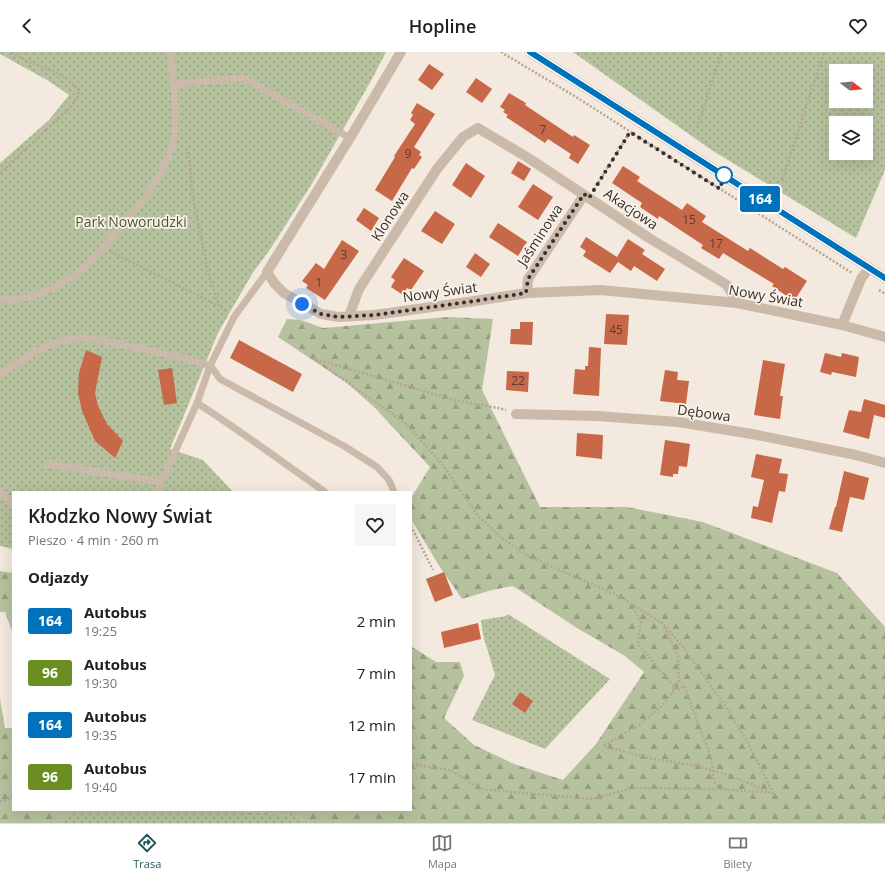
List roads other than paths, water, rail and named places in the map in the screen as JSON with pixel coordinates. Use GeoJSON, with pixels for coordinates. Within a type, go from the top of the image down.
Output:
{"type":"FeatureCollection","features":[{"type":"Feature","properties":{"kind":"street"},"geometry":{"type":"LineString","coordinates":[[267,272],[401,52]]}},
{"type":"Feature","properties":{"kind":"street"},"geometry":{"type":"LineString","coordinates":[[530,52],[885,278]]}},
{"type":"Feature","properties":{"kind":"street","name":"Akacjowa"},"geometry":{"type":"LineString","coordinates":[[463,137],[478,128],[530,159],[649,238],[727,285],[737,303]]}},
{"type":"Feature","properties":{"kind":"street","name":"Klonowa"},"geometry":{"type":"LineString","coordinates":[[349,316],[359,289],[437,169],[463,137]]}},
{"type":"Feature","properties":{"kind":"street","name":"Jaśminowa"},"geometry":{"type":"LineString","coordinates":[[526,293],[528,279],[586,196]]}},
{"type":"Feature","properties":{"kind":"street"},"geometry":{"type":"LineString","coordinates":[[842,325],[861,279],[869,268]]}},
{"type":"Feature","properties":{"kind":"street","name":"Nowy Świat"},"geometry":{"type":"LineString","coordinates":[[267,272],[275,284],[284,293],[311,310],[321,314],[339,317],[374,315],[526,293],[601,290],[737,303],[842,325],[885,337]]}},
{"type":"Feature","properties":{"kind":"street","name":"Dębowa"},"geometry":{"type":"LineString","coordinates":[[516,414],[597,416],[678,422],[767,437],[856,455],[885,463]]}},
{"type":"Feature","properties":{"kind":"lane"},"geometry":{"type":"LineString","coordinates":[[0,299],[17,300],[28,297],[66,280],[87,264],[123,225],[148,193],[166,164],[173,142],[175,121],[170,52]]}},
{"type":"Feature","properties":{"kind":"lane"},"geometry":{"type":"LineString","coordinates":[[173,84],[244,78],[350,138]]}},
{"type":"Feature","properties":{"kind":"lane"},"geometry":{"type":"LineString","coordinates":[[157,491],[210,366],[234,316],[267,272]]}},
{"type":"Feature","properties":{"kind":"lane"},"geometry":{"type":"LineString","coordinates":[[0,375],[24,358],[61,341],[78,337],[188,359],[210,366],[220,379],[344,446],[377,467],[389,480],[394,491]]}},
{"type":"Feature","properties":{"kind":"lane"},"geometry":{"type":"LineString","coordinates":[[196,402],[234,427],[324,491]]}},
{"type":"Feature","properties":{"kind":"lane"},"geometry":{"type":"LineString","coordinates":[[47,464],[161,482]]}},
{"type":"Feature","properties":{"kind":"lane"},"geometry":{"type":"LineString","coordinates":[[0,491],[12,505]]}},
{"type":"Feature","properties":{"kind":"park label","name":"Park Noworudzki"},"geometry":{"type":"Point","coordinates":[131,222]}}]}
